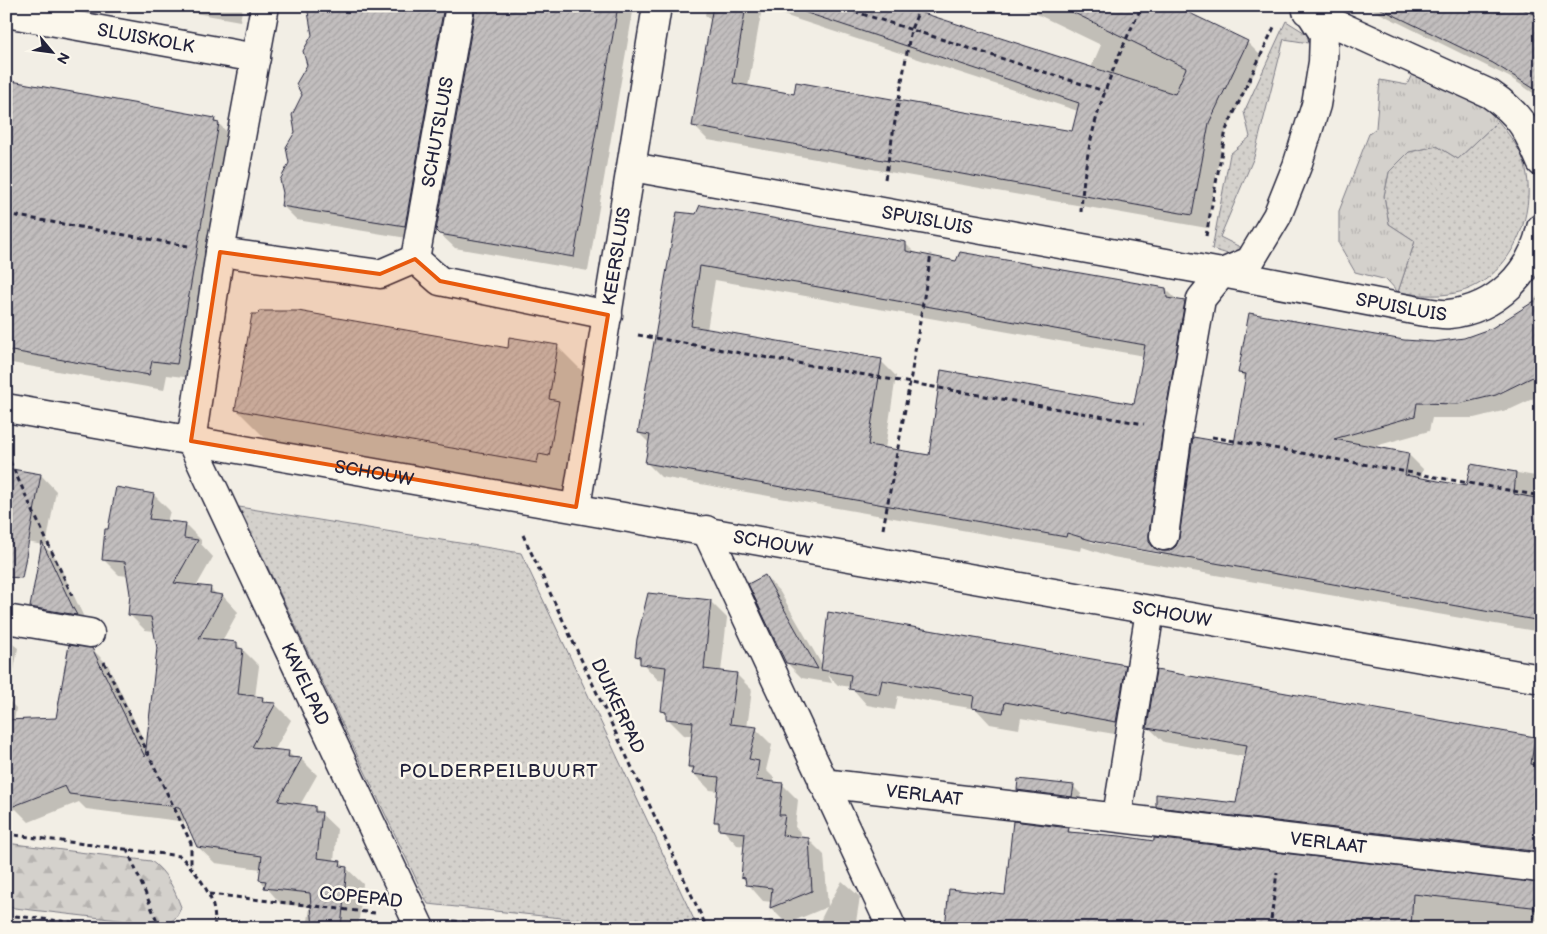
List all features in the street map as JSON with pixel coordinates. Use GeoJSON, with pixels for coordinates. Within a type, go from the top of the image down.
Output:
{"type":"FeatureCollection","features":[{"type":"Feature","properties":{"kind":"street"},"geometry":{"type":"LineString","coordinates":[[191,441],[220,252],[265,6]]}},
{"type":"Feature","properties":{"kind":"street","name":"SCHUTSLUIS"},"geometry":{"type":"LineString","coordinates":[[415,259],[460,6]]}},
{"type":"Feature","properties":{"kind":"street","name":"KEERSLUIS"},"geometry":{"type":"LineString","coordinates":[[576,507],[657,6]]}},
{"type":"Feature","properties":{"kind":"street"},"geometry":{"type":"LineString","coordinates":[[1304,8],[1490,94],[1510,108],[1527,130],[1541,162]]}},
{"type":"Feature","properties":{"kind":"street"},"geometry":{"type":"LineString","coordinates":[[1164,536],[1178,430],[1201,298],[1210,271],[1250,261],[1277,216],[1297,166],[1316,105],[1323,62],[1324,34],[1304,8]]}},
{"type":"Feature","properties":{"kind":"street","name":"SLUISKOLK"},"geometry":{"type":"LineString","coordinates":[[6,14],[256,58]]}},
{"type":"Feature","properties":{"kind":"street","name":"SPUISLUIS"},"geometry":{"type":"LineString","coordinates":[[632,167],[1080,247],[1419,311],[1449,314],[1481,306],[1511,287],[1530,258],[1541,228]]}},
{"type":"Feature","properties":{"kind":"street"},"geometry":{"type":"LineString","coordinates":[[220,252],[380,274],[415,259],[440,281],[607,322]]}},
{"type":"Feature","properties":{"kind":"street","name":"SCHOUW"},"geometry":{"type":"LineString","coordinates":[[6,408],[576,507],[1150,611],[1541,679]]}},
{"type":"Feature","properties":{"kind":"street","name":"KAVELPAD"},"geometry":{"type":"LineString","coordinates":[[191,441],[418,922]]}},
{"type":"Feature","properties":{"kind":"street"},"geometry":{"type":"LineString","coordinates":[[706,530],[892,928]]}},
{"type":"Feature","properties":{"kind":"street"},"geometry":{"type":"LineString","coordinates":[[1117,816],[1150,611]]}},
{"type":"Feature","properties":{"kind":"street"},"geometry":{"type":"LineString","coordinates":[[6,619],[90,633]]}},
{"type":"Feature","properties":{"kind":"street","name":"VERLAAT"},"geometry":{"type":"LineString","coordinates":[[823,783],[1117,816],[1540,868]]}},
{"type":"Feature","properties":{"kind":"path"},"geometry":{"type":"LineString","coordinates":[[838,6],[1104,91]]}},
{"type":"Feature","properties":{"kind":"path"},"geometry":{"type":"LineString","coordinates":[[879,211],[910,30],[921,6]]}},
{"type":"Feature","properties":{"kind":"path"},"geometry":{"type":"LineString","coordinates":[[1080,247],[1082,200],[1096,116],[1104,91],[1142,6]]}},
{"type":"Feature","properties":{"kind":"path"},"geometry":{"type":"LineString","coordinates":[[1210,271],[1212,210],[1226,130],[1276,24]]}},
{"type":"Feature","properties":{"kind":"path"},"geometry":{"type":"LineString","coordinates":[[6,214],[220,252]]}},
{"type":"Feature","properties":{"kind":"path"},"geometry":{"type":"LineString","coordinates":[[877,561],[910,382],[936,221]]}},
{"type":"Feature","properties":{"kind":"path"},"geometry":{"type":"LineString","coordinates":[[607,322],[910,382],[1541,496]]}},
{"type":"Feature","properties":{"kind":"path","name":"DUIKERPAD"},"geometry":{"type":"LineString","coordinates":[[506,495],[535,562],[707,928]]}},
{"type":"Feature","properties":{"kind":"path"},"geometry":{"type":"LineString","coordinates":[[6,834],[180,856],[191,866],[209,894],[214,928]]}},
{"type":"Feature","properties":{"kind":"path"},"geometry":{"type":"LineString","coordinates":[[1270,928],[1281,837]]}},
{"type":"Feature","properties":{"kind":"path"},"geometry":{"type":"LineString","coordinates":[[126,849],[160,928]]}},
{"type":"Feature","properties":{"kind":"path","name":"COPEPAD"},"geometry":{"type":"LineString","coordinates":[[209,894],[418,922],[511,928]]}},
{"type":"Feature","properties":{"kind":"path"},"geometry":{"type":"LineString","coordinates":[[6,915],[122,928]]}},
{"type":"Feature","properties":{"kind":"highlighted area"},"geometry":{"type":"Polygon","coordinates":[[[220,252],[380,274],[415,259],[440,281],[608,315],[576,507],[191,441],[220,252]]]}},
{"type":"Feature","properties":{"kind":"green space"},"geometry":{"type":"Polygon","coordinates":[[[1286,21],[1307,34],[1309,43],[1284,39],[1254,157],[1220,237],[1242,248],[1234,256],[1212,249],[1230,154],[1250,137],[1244,112],[1286,21]]]}},
{"type":"Feature","properties":{"kind":"green space"},"geometry":{"type":"Polygon","coordinates":[[[1412,74],[1479,102],[1498,121],[1458,159],[1437,146],[1409,152],[1389,172],[1384,196],[1389,224],[1415,241],[1398,292],[1387,280],[1355,272],[1339,244],[1339,211],[1369,134],[1376,128],[1380,80],[1407,85],[1412,74]]]}},
{"type":"Feature","properties":{"kind":"green space"},"geometry":{"type":"Polygon","coordinates":[[[1498,121],[1518,149],[1523,159],[1527,177],[1526,214],[1512,249],[1502,264],[1488,277],[1464,291],[1436,295],[1398,292],[1415,241],[1389,224],[1384,196],[1389,172],[1409,152],[1437,146],[1458,159],[1498,121]]]}},
{"type":"Feature","properties":{"kind":"green space"},"geometry":{"type":"Polygon","coordinates":[[[239,507],[521,553],[698,928],[657,928],[428,904],[239,507]]]}},
{"type":"Feature","properties":{"kind":"green space"},"geometry":{"type":"Polygon","coordinates":[[[6,843],[151,861],[166,876],[173,887],[181,907],[174,919],[162,925],[6,907],[6,843]]]}},
{"type":"Feature","properties":{"kind":"building"},"geometry":{"type":"Polygon","coordinates":[[[307,6],[444,6],[405,226],[281,206],[283,193],[280,180],[289,163],[286,147],[295,132],[292,115],[302,95],[296,84],[307,65],[303,51],[312,35],[307,6]]]}},
{"type":"Feature","properties":{"kind":"building"},"geometry":{"type":"Polygon","coordinates":[[[478,6],[618,6],[574,257],[439,234],[436,231],[475,11],[478,12],[478,6]]]}},
{"type":"Feature","properties":{"kind":"building"},"geometry":{"type":"Polygon","coordinates":[[[713,6],[746,6],[733,83],[794,94],[796,82],[1072,131],[1079,103],[804,12],[805,6],[901,6],[1175,94],[1186,68],[1060,6],[1175,6],[1248,41],[1209,123],[1192,215],[692,126],[713,6]]]}},
{"type":"Feature","properties":{"kind":"building"},"geometry":{"type":"Polygon","coordinates":[[[1375,6],[1517,6],[1541,18],[1541,93],[1493,63],[1375,6]]]}},
{"type":"Feature","properties":{"kind":"building"},"geometry":{"type":"Polygon","coordinates":[[[6,80],[215,118],[214,122],[219,123],[177,364],[152,361],[149,375],[6,350],[6,80]]]}},
{"type":"Feature","properties":{"kind":"building"},"geometry":{"type":"Polygon","coordinates":[[[700,205],[906,242],[906,251],[956,261],[960,252],[1166,288],[1167,298],[1185,301],[1163,427],[1149,534],[1149,542],[1154,548],[1162,551],[1170,551],[1176,546],[1179,538],[1193,437],[1234,444],[1246,374],[1238,373],[1249,313],[1404,340],[1434,342],[1464,338],[1492,328],[1541,297],[1541,373],[1496,395],[1458,404],[1417,403],[1415,416],[1334,439],[1409,453],[1405,475],[1466,486],[1471,464],[1516,472],[1514,494],[1541,499],[1541,621],[1097,542],[1067,533],[1066,537],[645,463],[650,435],[638,433],[677,212],[696,214],[700,205]],[[700,266],[691,326],[882,359],[868,445],[929,455],[941,370],[1134,404],[1145,345],[700,266]]]}},
{"type":"Feature","properties":{"kind":"building"},"geometry":{"type":"Polygon","coordinates":[[[259,311],[298,311],[508,348],[509,337],[558,345],[549,399],[559,401],[549,456],[539,454],[537,463],[235,410],[252,314],[258,314],[259,311]]]}},
{"type":"Feature","properties":{"kind":"building"},"geometry":{"type":"Polygon","coordinates":[[[6,468],[41,474],[22,578],[6,577],[6,468]]]}},
{"type":"Feature","properties":{"kind":"building"},"geometry":{"type":"Polygon","coordinates":[[[116,487],[154,494],[149,519],[186,523],[184,538],[198,540],[174,583],[211,587],[210,593],[223,595],[199,638],[237,642],[237,648],[243,649],[238,694],[263,697],[262,702],[276,703],[252,747],[289,751],[288,757],[302,758],[278,801],[315,806],[315,812],[322,812],[317,858],[341,861],[340,866],[347,867],[341,928],[313,928],[310,893],[264,888],[266,881],[259,880],[262,856],[197,847],[179,807],[69,794],[65,786],[6,809],[6,720],[56,718],[69,645],[92,648],[145,757],[157,648],[151,617],[128,615],[130,594],[125,562],[102,560],[105,529],[108,529],[116,487]]]}},
{"type":"Feature","properties":{"kind":"building"},"geometry":{"type":"Polygon","coordinates":[[[42,542],[73,608],[77,615],[30,607],[42,542]]]}},
{"type":"Feature","properties":{"kind":"building"},"geometry":{"type":"Polygon","coordinates":[[[765,575],[818,669],[786,663],[748,584],[765,575]]]}},
{"type":"Feature","properties":{"kind":"building"},"geometry":{"type":"Polygon","coordinates":[[[648,593],[711,600],[704,669],[737,673],[730,724],[757,727],[749,759],[759,761],[756,780],[783,783],[779,815],[785,815],[782,835],[809,838],[812,891],[770,908],[772,888],[746,885],[745,878],[741,877],[745,833],[719,830],[719,822],[714,822],[719,777],[692,774],[694,767],[688,767],[693,722],[666,719],[666,712],[661,711],[666,667],[640,664],[640,657],[635,656],[648,593]]]}},
{"type":"Feature","properties":{"kind":"building"},"geometry":{"type":"Polygon","coordinates":[[[828,612],[1126,665],[1116,722],[1005,702],[1003,713],[972,708],[974,696],[882,680],[879,694],[849,689],[851,675],[821,670],[828,612]]]}},
{"type":"Feature","properties":{"kind":"building"},"geometry":{"type":"Polygon","coordinates":[[[1156,670],[1535,737],[1531,764],[1541,766],[1541,852],[1156,807],[1156,794],[1236,803],[1247,745],[1147,728],[1156,670]]]}},
{"type":"Feature","properties":{"kind":"building"},"geometry":{"type":"Polygon","coordinates":[[[1018,779],[1074,785],[1072,797],[1017,790],[1018,779]]]}},
{"type":"Feature","properties":{"kind":"building"},"geometry":{"type":"Polygon","coordinates":[[[1013,821],[1069,828],[1068,832],[1154,841],[1154,838],[1541,883],[1541,908],[1413,894],[1411,928],[945,928],[949,889],[1005,895],[1013,821]]]}},
{"type":"Feature","properties":{"kind":"district","name":"POLDERPEILBUURT"},"geometry":{"type":"Point","coordinates":[499,770]}}]}
